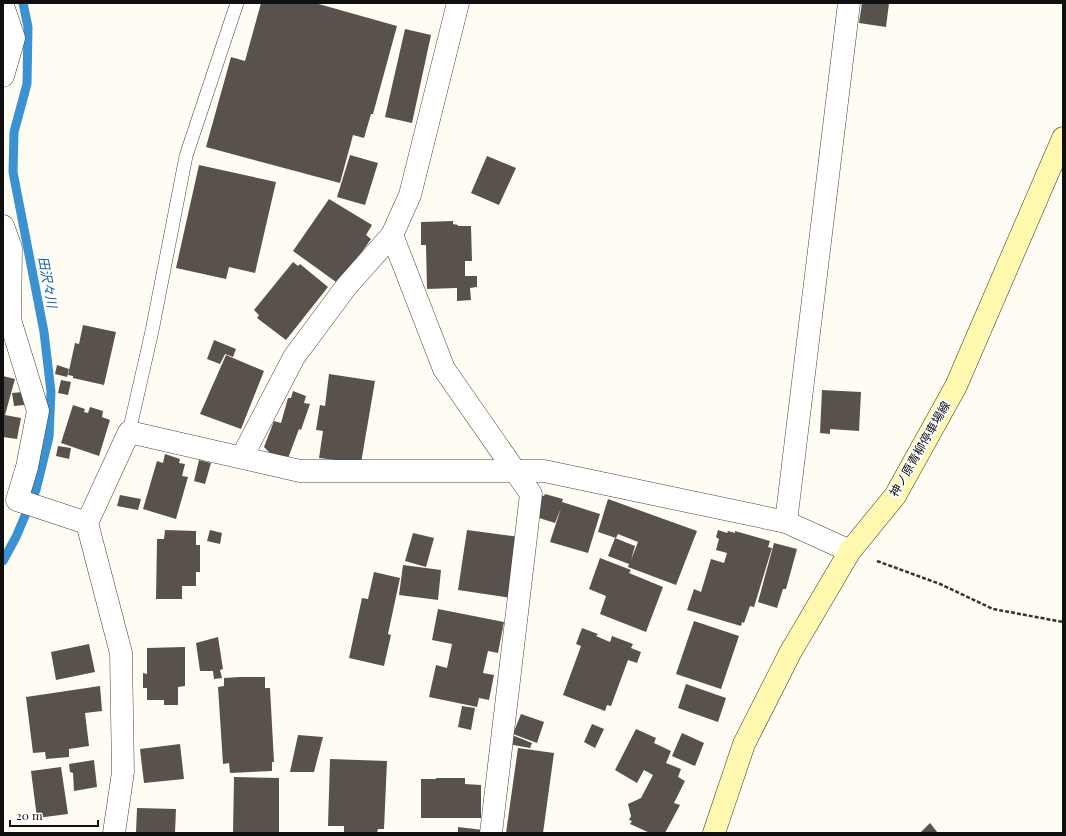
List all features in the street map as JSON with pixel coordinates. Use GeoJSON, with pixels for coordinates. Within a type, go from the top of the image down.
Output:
{"type":"FeatureCollection","features":[{"type":"Feature","properties":{"kind":"main road","name":"神ノ原青柳停車場線"},"geometry":{"type":"LineString","coordinates":[[714,833],[744,744],[790,653],[850,551],[895,496],[956,386],[1063,138]]}},
{"type":"Feature","properties":{"kind":"street"},"geometry":{"type":"LineString","coordinates":[[242,457],[294,357],[346,287],[392,235],[410,195],[458,3]]}},
{"type":"Feature","properties":{"kind":"street"},"geometry":{"type":"LineString","coordinates":[[786,522],[849,3]]}},
{"type":"Feature","properties":{"kind":"street"},"geometry":{"type":"LineString","coordinates":[[3,6],[14,38],[3,76]]}},
{"type":"Feature","properties":{"kind":"street"},"geometry":{"type":"LineString","coordinates":[[3,226],[11,248],[10,320],[38,411],[27,467],[17,500],[87,523]]}},
{"type":"Feature","properties":{"kind":"street"},"geometry":{"type":"LineString","coordinates":[[392,235],[444,369],[531,494],[490,833]]}},
{"type":"Feature","properties":{"kind":"street"},"geometry":{"type":"LineString","coordinates":[[114,833],[123,772],[121,653],[87,523],[129,432],[300,471],[544,471],[786,522],[850,551]]}},
{"type":"Feature","properties":{"kind":"lane"},"geometry":{"type":"LineString","coordinates":[[129,432],[152,331],[186,156],[237,3]]}},
{"type":"Feature","properties":{"kind":"path"},"geometry":{"type":"LineString","coordinates":[[850,551],[940,584],[994,609],[1063,622]]}},
{"type":"Feature","properties":{"kind":"building"},"geometry":{"type":"Polygon","coordinates":[[[261,3],[315,3],[397,26],[373,114],[371,114],[364,138],[353,135],[340,183],[206,147],[231,57],[245,61],[261,3]]]}},
{"type":"Feature","properties":{"kind":"building"},"geometry":{"type":"Polygon","coordinates":[[[862,3],[889,3],[886,27],[859,23],[862,3]]]}},
{"type":"Feature","properties":{"kind":"building"},"geometry":{"type":"Polygon","coordinates":[[[405,29],[431,35],[412,123],[385,117],[405,29]]]}},
{"type":"Feature","properties":{"kind":"building"},"geometry":{"type":"Polygon","coordinates":[[[350,155],[378,163],[365,205],[337,197],[350,155]]]}},
{"type":"Feature","properties":{"kind":"building"},"geometry":{"type":"Polygon","coordinates":[[[487,156],[516,168],[499,205],[471,193],[487,156]]]}},
{"type":"Feature","properties":{"kind":"building"},"geometry":{"type":"Polygon","coordinates":[[[199,165],[276,182],[255,273],[229,267],[226,279],[176,268],[199,165]]]}},
{"type":"Feature","properties":{"kind":"building"},"geometry":{"type":"Polygon","coordinates":[[[329,199],[372,225],[366,235],[371,239],[347,273],[336,282],[293,251],[329,199]]]}},
{"type":"Feature","properties":{"kind":"building"},"geometry":{"type":"Polygon","coordinates":[[[453,221],[453,224],[458,226],[471,226],[472,261],[465,261],[465,276],[477,276],[477,287],[470,288],[471,300],[457,301],[457,288],[427,289],[426,245],[421,245],[421,222],[453,221]]]}},
{"type":"Feature","properties":{"kind":"building"},"geometry":{"type":"Polygon","coordinates":[[[293,262],[298,266],[300,264],[328,287],[286,340],[257,318],[259,315],[254,310],[293,262]]]}},
{"type":"Feature","properties":{"kind":"building"},"geometry":{"type":"Polygon","coordinates":[[[83,325],[116,332],[104,385],[73,378],[73,376],[68,375],[75,343],[79,344],[83,325]]]}},
{"type":"Feature","properties":{"kind":"building"},"geometry":{"type":"Polygon","coordinates":[[[214,340],[236,349],[233,357],[225,354],[220,364],[207,359],[214,340]]]}},
{"type":"Feature","properties":{"kind":"building"},"geometry":{"type":"Polygon","coordinates":[[[226,355],[264,371],[241,429],[200,414],[226,355]]]}},
{"type":"Feature","properties":{"kind":"building"},"geometry":{"type":"Polygon","coordinates":[[[57,365],[69,369],[67,377],[55,374],[57,365]]]}},
{"type":"Feature","properties":{"kind":"building"},"geometry":{"type":"Polygon","coordinates":[[[329,374],[375,381],[361,463],[319,458],[323,431],[316,430],[320,405],[325,406],[329,374]]]}},
{"type":"Feature","properties":{"kind":"building"},"geometry":{"type":"Polygon","coordinates":[[[3,376],[15,379],[5,415],[21,418],[17,439],[3,437],[3,376]]]}},
{"type":"Feature","properties":{"kind":"building"},"geometry":{"type":"Polygon","coordinates":[[[61,380],[71,382],[68,395],[58,393],[61,380]]]}},
{"type":"Feature","properties":{"kind":"building"},"geometry":{"type":"Polygon","coordinates":[[[822,390],[861,392],[859,431],[830,429],[830,434],[820,433],[822,390]]]}},
{"type":"Feature","properties":{"kind":"building"},"geometry":{"type":"Polygon","coordinates":[[[293,391],[306,396],[304,403],[310,404],[301,430],[299,429],[287,461],[273,456],[264,447],[274,421],[281,423],[288,398],[291,398],[293,391]]]}},
{"type":"Feature","properties":{"kind":"building"},"geometry":{"type":"Polygon","coordinates":[[[23,392],[24,405],[14,406],[12,393],[23,392]]]}},
{"type":"Feature","properties":{"kind":"building"},"geometry":{"type":"Polygon","coordinates":[[[73,405],[85,409],[84,412],[88,413],[90,407],[103,411],[102,417],[110,420],[99,456],[61,443],[73,405]]]}},
{"type":"Feature","properties":{"kind":"building"},"geometry":{"type":"Polygon","coordinates":[[[58,446],[71,448],[69,459],[56,456],[58,446]]]}},
{"type":"Feature","properties":{"kind":"building"},"geometry":{"type":"Polygon","coordinates":[[[165,454],[180,459],[179,463],[185,464],[182,476],[188,477],[176,519],[143,509],[157,461],[163,463],[165,454]]]}},
{"type":"Feature","properties":{"kind":"building"},"geometry":{"type":"Polygon","coordinates":[[[199,460],[211,463],[205,484],[194,481],[199,460]]]}},
{"type":"Feature","properties":{"kind":"building"},"geometry":{"type":"Polygon","coordinates":[[[545,494],[563,499],[562,502],[600,514],[588,553],[550,542],[561,508],[555,523],[536,517],[540,495],[544,496],[545,494]]]}},
{"type":"Feature","properties":{"kind":"building"},"geometry":{"type":"Polygon","coordinates":[[[120,495],[141,499],[138,510],[117,506],[120,495]]]}},
{"type":"Feature","properties":{"kind":"building"},"geometry":{"type":"Polygon","coordinates":[[[608,499],[697,531],[676,585],[628,567],[629,564],[608,556],[615,538],[635,546],[631,560],[638,542],[618,534],[616,538],[598,532],[608,499]]]}},
{"type":"Feature","properties":{"kind":"building"},"geometry":{"type":"Polygon","coordinates":[[[165,530],[196,531],[196,545],[200,545],[200,572],[196,572],[196,586],[182,586],[182,599],[156,599],[157,539],[164,539],[165,530]]]}},
{"type":"Feature","properties":{"kind":"building"},"geometry":{"type":"Polygon","coordinates":[[[210,530],[222,533],[220,544],[207,541],[210,530]]]}},
{"type":"Feature","properties":{"kind":"building"},"geometry":{"type":"Polygon","coordinates":[[[467,530],[520,537],[511,598],[458,590],[467,530]]]}},
{"type":"Feature","properties":{"kind":"building"},"geometry":{"type":"Polygon","coordinates":[[[718,530],[727,533],[728,531],[735,533],[735,531],[770,541],[768,547],[772,548],[754,607],[750,606],[744,623],[742,622],[741,626],[687,610],[694,589],[701,592],[711,559],[724,563],[727,553],[716,550],[719,539],[716,537],[718,530]]]}},
{"type":"Feature","properties":{"kind":"building"},"geometry":{"type":"Polygon","coordinates":[[[413,533],[434,538],[426,567],[405,561],[413,533]]]}},
{"type":"Feature","properties":{"kind":"building"},"geometry":{"type":"Polygon","coordinates":[[[774,543],[797,549],[786,589],[783,589],[777,608],[758,602],[774,543]]]}},
{"type":"Feature","properties":{"kind":"building"},"geometry":{"type":"Polygon","coordinates":[[[600,558],[631,570],[629,573],[663,587],[646,632],[600,614],[606,596],[589,589],[600,558]]]}},
{"type":"Feature","properties":{"kind":"building"},"geometry":{"type":"Polygon","coordinates":[[[403,565],[441,570],[438,600],[399,595],[403,565]]]}},
{"type":"Feature","properties":{"kind":"building"},"geometry":{"type":"Polygon","coordinates":[[[374,572],[400,578],[388,634],[391,635],[384,666],[349,658],[362,598],[368,599],[374,572]]]}},
{"type":"Feature","properties":{"kind":"building"},"geometry":{"type":"Polygon","coordinates":[[[438,609],[504,622],[498,653],[488,651],[483,673],[494,675],[489,700],[479,698],[477,707],[429,697],[436,665],[447,668],[452,644],[432,640],[438,609]]]}},
{"type":"Feature","properties":{"kind":"building"},"geometry":{"type":"Polygon","coordinates":[[[694,621],[739,636],[721,689],[676,674],[694,621]]]}},
{"type":"Feature","properties":{"kind":"building"},"geometry":{"type":"Polygon","coordinates":[[[582,628],[598,634],[596,636],[610,642],[612,636],[633,644],[631,648],[641,652],[637,663],[628,660],[611,706],[607,705],[605,711],[563,695],[581,646],[576,644],[582,628]]]}},
{"type":"Feature","properties":{"kind":"building"},"geometry":{"type":"Polygon","coordinates":[[[218,637],[223,669],[220,670],[222,678],[214,679],[213,671],[200,671],[196,643],[218,637]]]}},
{"type":"Feature","properties":{"kind":"building"},"geometry":{"type":"Polygon","coordinates":[[[89,644],[95,672],[56,680],[51,652],[89,644]]]}},
{"type":"Feature","properties":{"kind":"building"},"geometry":{"type":"Polygon","coordinates":[[[185,647],[185,686],[178,687],[178,705],[164,705],[164,700],[147,700],[147,688],[143,688],[143,673],[147,674],[147,648],[185,647]]]}},
{"type":"Feature","properties":{"kind":"building"},"geometry":{"type":"Polygon","coordinates":[[[265,677],[265,688],[270,688],[274,762],[272,762],[272,771],[230,773],[229,763],[223,764],[218,687],[224,686],[224,678],[265,677]]]}},
{"type":"Feature","properties":{"kind":"building"},"geometry":{"type":"Polygon","coordinates":[[[686,684],[726,698],[718,722],[678,708],[686,684]]]}},
{"type":"Feature","properties":{"kind":"building"},"geometry":{"type":"Polygon","coordinates":[[[100,686],[102,711],[85,713],[89,746],[69,749],[69,757],[46,759],[45,752],[33,753],[26,697],[100,686]]]}},
{"type":"Feature","properties":{"kind":"building"},"geometry":{"type":"Polygon","coordinates":[[[462,706],[475,708],[471,730],[458,727],[462,706]]]}},
{"type":"Feature","properties":{"kind":"building"},"geometry":{"type":"Polygon","coordinates":[[[521,714],[544,722],[537,743],[513,734],[521,714]]]}},
{"type":"Feature","properties":{"kind":"building"},"geometry":{"type":"Polygon","coordinates":[[[592,724],[604,729],[595,748],[584,742],[592,724]]]}},
{"type":"Feature","properties":{"kind":"building"},"geometry":{"type":"Polygon","coordinates":[[[636,729],[656,738],[654,743],[671,751],[666,763],[681,769],[678,777],[685,781],[674,803],[680,805],[665,833],[650,833],[630,824],[632,821],[629,820],[631,816],[628,804],[641,798],[653,775],[644,770],[637,783],[615,770],[636,729]]]}},
{"type":"Feature","properties":{"kind":"building"},"geometry":{"type":"Polygon","coordinates":[[[682,733],[704,743],[695,766],[672,756],[682,733]]]}},
{"type":"Feature","properties":{"kind":"building"},"geometry":{"type":"Polygon","coordinates":[[[298,735],[323,737],[314,772],[290,772],[298,735]]]}},
{"type":"Feature","properties":{"kind":"building"},"geometry":{"type":"Polygon","coordinates":[[[512,735],[532,743],[530,748],[508,744],[512,735]]]}},
{"type":"Feature","properties":{"kind":"building"},"geometry":{"type":"Polygon","coordinates":[[[180,744],[184,779],[144,783],[140,749],[180,744]]]}},
{"type":"Feature","properties":{"kind":"building"},"geometry":{"type":"Polygon","coordinates":[[[518,748],[554,753],[543,833],[506,833],[518,748]]]}},
{"type":"Feature","properties":{"kind":"building"},"geometry":{"type":"Polygon","coordinates":[[[330,759],[387,761],[384,829],[378,829],[377,833],[344,833],[344,826],[328,826],[330,759]]]}},
{"type":"Feature","properties":{"kind":"building"},"geometry":{"type":"Polygon","coordinates":[[[94,760],[97,787],[74,791],[73,773],[70,772],[69,764],[94,760]]]}},
{"type":"Feature","properties":{"kind":"building"},"geometry":{"type":"Polygon","coordinates":[[[61,767],[68,814],[37,818],[31,771],[61,767]]]}},
{"type":"Feature","properties":{"kind":"building"},"geometry":{"type":"Polygon","coordinates":[[[234,777],[279,778],[279,833],[233,833],[234,777]]]}},
{"type":"Feature","properties":{"kind":"building"},"geometry":{"type":"Polygon","coordinates":[[[465,778],[465,784],[481,785],[481,818],[421,818],[421,779],[465,778]]]}},
{"type":"Feature","properties":{"kind":"building"},"geometry":{"type":"Polygon","coordinates":[[[137,808],[176,809],[175,833],[136,833],[137,808]]]}},
{"type":"Feature","properties":{"kind":"building"},"geometry":{"type":"Polygon","coordinates":[[[930,823],[938,833],[920,833],[930,823]]]}},
{"type":"Feature","properties":{"kind":"building"},"geometry":{"type":"Polygon","coordinates":[[[458,827],[483,830],[482,833],[458,833],[458,827]]]}},
{"type":"Feature","properties":{"kind":"waterway","name":"田沢々川"},"geometry":{"type":"LineString","coordinates":[[3,561],[16,537],[36,490],[49,437],[51,392],[44,332],[13,172],[14,132],[27,84],[28,27],[23,3]]}}]}
